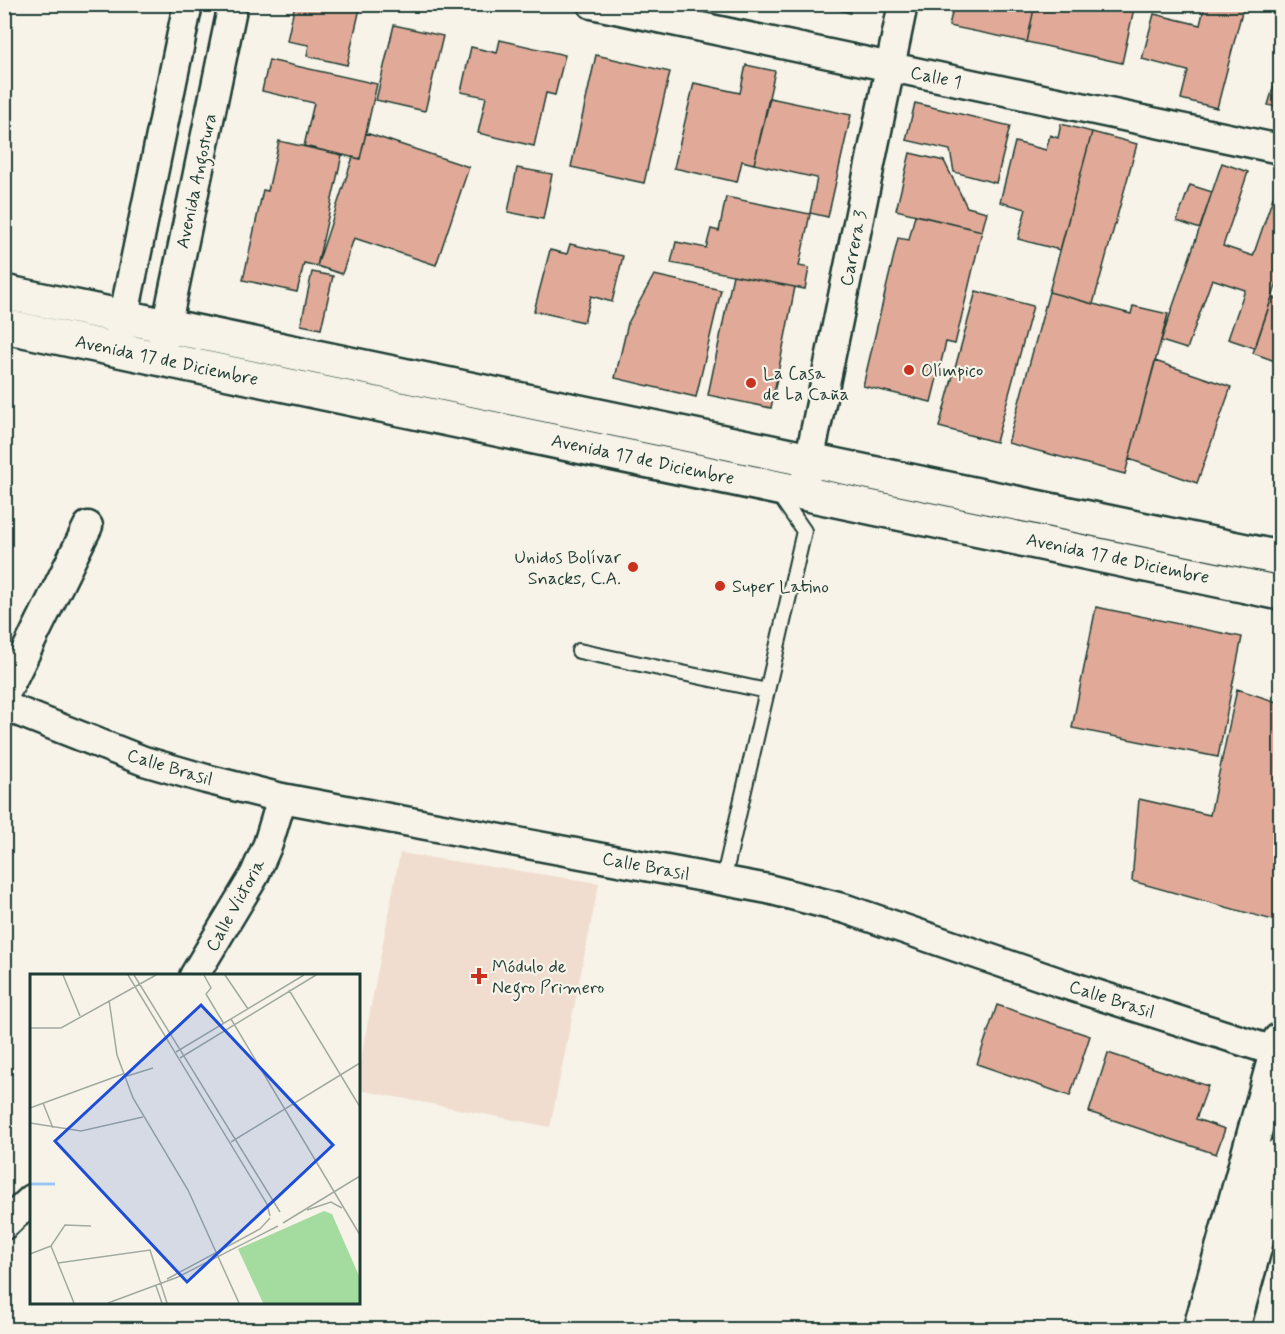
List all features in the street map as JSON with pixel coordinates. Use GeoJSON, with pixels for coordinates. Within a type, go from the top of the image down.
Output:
{"type":"FeatureCollection","features":[{"type":"Feature","properties":{"kind":"street"},"geometry":{"type":"LineString","coordinates":[[116,349],[188,4]]}},
{"type":"Feature","properties":{"kind":"street","name":"Avenida Angostura"},"geometry":{"type":"LineString","coordinates":[[159,358],[233,4]]}},
{"type":"Feature","properties":{"kind":"street","name":"Calle 1"},"geometry":{"type":"LineString","coordinates":[[592,4],[1281,148]]}},
{"type":"Feature","properties":{"kind":"street","name":"Carrera 3"},"geometry":{"type":"LineString","coordinates":[[788,489],[810,460],[903,4]]}},
{"type":"Feature","properties":{"kind":"street","name":"Avenida 17 de Diciembre"},"geometry":{"type":"LineString","coordinates":[[4,292],[1281,558]]}},
{"type":"Feature","properties":{"kind":"street","name":"Avenida 17 de Diciembre"},"geometry":{"type":"LineString","coordinates":[[4,326],[1281,592]]}},
{"type":"Feature","properties":{"kind":"street"},"geometry":{"type":"LineString","coordinates":[[4,696],[88,526]]}},
{"type":"Feature","properties":{"kind":"street","name":"Calle Brasil"},"geometry":{"type":"LineString","coordinates":[[4,706],[144,760],[206,779],[282,798],[723,880],[846,909],[1061,983],[1279,1048]]}},
{"type":"Feature","properties":{"kind":"street","name":"Calle Victoria"},"geometry":{"type":"LineString","coordinates":[[195,974],[254,876],[268,844],[282,798]]}},
{"type":"Feature","properties":{"kind":"street"},"geometry":{"type":"LineString","coordinates":[[1200,1329],[1279,1048]]}},
{"type":"Feature","properties":{"kind":"street"},"geometry":{"type":"LineString","coordinates":[[1232,1329],[1281,1155]]}},
{"type":"Feature","properties":{"kind":"street"},"geometry":{"type":"LineString","coordinates":[[4,1225],[30,1201]]}},
{"type":"Feature","properties":{"kind":"lane"},"geometry":{"type":"LineString","coordinates":[[723,880],[804,531],[788,489]]}},
{"type":"Feature","properties":{"kind":"lane"},"geometry":{"type":"LineString","coordinates":[[579,651],[767,691]]}},
{"type":"Feature","properties":{"kind":"shaded area","name":"Módulo de Negro Primero"},"geometry":{"type":"Polygon","coordinates":[[[400,853],[599,883],[550,1127],[360,1090],[360,1064],[400,853]]]}},
{"type":"Feature","properties":{"kind":"building"},"geometry":{"type":"Polygon","coordinates":[[[295,4],[361,4],[347,65],[307,56],[309,45],[287,41],[295,4]]]}},
{"type":"Feature","properties":{"kind":"building"},"geometry":{"type":"Polygon","coordinates":[[[819,4],[852,4],[850,13],[819,4]]]}},
{"type":"Feature","properties":{"kind":"building"},"geometry":{"type":"Polygon","coordinates":[[[954,4],[1035,4],[1027,42],[949,26],[954,4]]]}},
{"type":"Feature","properties":{"kind":"building"},"geometry":{"type":"Polygon","coordinates":[[[1035,4],[1135,4],[1122,63],[1027,42],[1035,4]]]}},
{"type":"Feature","properties":{"kind":"building"},"geometry":{"type":"Polygon","coordinates":[[[1205,4],[1244,4],[1217,108],[1181,99],[1188,71],[1142,59],[1154,14],[1200,25],[1205,4]]]}},
{"type":"Feature","properties":{"kind":"building"},"geometry":{"type":"Polygon","coordinates":[[[394,25],[443,36],[425,111],[376,100],[394,25]]]}},
{"type":"Feature","properties":{"kind":"building"},"geometry":{"type":"Polygon","coordinates":[[[500,40],[565,55],[555,95],[546,93],[534,146],[478,133],[486,97],[461,92],[471,47],[497,53],[500,40]]]}},
{"type":"Feature","properties":{"kind":"building"},"geometry":{"type":"Polygon","coordinates":[[[596,55],[670,72],[644,183],[571,167],[596,55]]]}},
{"type":"Feature","properties":{"kind":"building"},"geometry":{"type":"Polygon","coordinates":[[[269,60],[377,84],[360,159],[304,146],[314,103],[262,91],[269,60]]]}},
{"type":"Feature","properties":{"kind":"building"},"geometry":{"type":"Polygon","coordinates":[[[746,65],[775,71],[754,164],[742,161],[737,182],[674,168],[694,83],[740,93],[746,65]]]}},
{"type":"Feature","properties":{"kind":"building"},"geometry":{"type":"Polygon","coordinates":[[[1278,72],[1280,73],[1280,108],[1268,105],[1278,72]]]}},
{"type":"Feature","properties":{"kind":"building"},"geometry":{"type":"Polygon","coordinates":[[[770,98],[851,115],[828,217],[810,213],[817,178],[754,164],[770,98]]]}},
{"type":"Feature","properties":{"kind":"building"},"geometry":{"type":"Polygon","coordinates":[[[915,103],[1010,126],[996,183],[954,172],[950,150],[906,140],[915,103]]]}},
{"type":"Feature","properties":{"kind":"building"},"geometry":{"type":"Polygon","coordinates":[[[1061,124],[1092,132],[1060,250],[1018,239],[1026,209],[1000,202],[1015,142],[1046,150],[1050,135],[1058,138],[1061,124]]]}},
{"type":"Feature","properties":{"kind":"building"},"geometry":{"type":"Polygon","coordinates":[[[1092,132],[1137,144],[1093,304],[1049,292],[1092,132]]]}},
{"type":"Feature","properties":{"kind":"building"},"geometry":{"type":"Polygon","coordinates":[[[366,133],[469,167],[436,265],[354,238],[342,274],[317,266],[353,157],[360,159],[366,133]]]}},
{"type":"Feature","properties":{"kind":"building"},"geometry":{"type":"Polygon","coordinates":[[[279,141],[342,155],[317,266],[304,263],[297,292],[243,280],[263,190],[268,191],[279,141]]]}},
{"type":"Feature","properties":{"kind":"building"},"geometry":{"type":"Polygon","coordinates":[[[910,153],[944,161],[967,207],[987,212],[982,231],[896,210],[910,153]]]}},
{"type":"Feature","properties":{"kind":"building"},"geometry":{"type":"Polygon","coordinates":[[[1222,163],[1248,172],[1223,246],[1253,256],[1280,177],[1280,274],[1255,348],[1228,339],[1245,290],[1212,279],[1187,349],[1161,341],[1222,163]]]}},
{"type":"Feature","properties":{"kind":"building"},"geometry":{"type":"Polygon","coordinates":[[[517,168],[552,174],[543,219],[508,212],[517,168]]]}},
{"type":"Feature","properties":{"kind":"building"},"geometry":{"type":"Polygon","coordinates":[[[1190,185],[1212,192],[1200,229],[1177,221],[1190,185]]]}},
{"type":"Feature","properties":{"kind":"building"},"geometry":{"type":"Polygon","coordinates":[[[726,197],[810,214],[799,266],[809,268],[805,289],[671,263],[676,242],[706,248],[711,229],[719,231],[726,197]]]}},
{"type":"Feature","properties":{"kind":"building"},"geometry":{"type":"Polygon","coordinates":[[[915,215],[982,231],[955,344],[946,342],[931,402],[863,386],[898,238],[909,240],[915,215]]]}},
{"type":"Feature","properties":{"kind":"building"},"geometry":{"type":"Polygon","coordinates":[[[570,244],[623,256],[612,302],[591,296],[584,322],[534,311],[550,250],[567,254],[570,244]]]}},
{"type":"Feature","properties":{"kind":"building"},"geometry":{"type":"Polygon","coordinates":[[[312,272],[333,276],[321,329],[301,325],[312,272]]]}},
{"type":"Feature","properties":{"kind":"building"},"geometry":{"type":"Polygon","coordinates":[[[654,275],[721,290],[696,397],[615,378],[628,323],[654,275]]]}},
{"type":"Feature","properties":{"kind":"building"},"geometry":{"type":"Polygon","coordinates":[[[733,275],[795,287],[771,408],[708,395],[733,275]]]}},
{"type":"Feature","properties":{"kind":"building"},"geometry":{"type":"Polygon","coordinates":[[[976,291],[1033,306],[996,442],[939,427],[976,291]]]}},
{"type":"Feature","properties":{"kind":"building"},"geometry":{"type":"Polygon","coordinates":[[[1049,292],[1131,314],[1133,306],[1168,314],[1125,474],[1008,443],[1049,292]]]}},
{"type":"Feature","properties":{"kind":"building"},"geometry":{"type":"Polygon","coordinates":[[[1272,297],[1280,300],[1280,357],[1277,356],[1275,361],[1253,353],[1272,297]]]}},
{"type":"Feature","properties":{"kind":"building"},"geometry":{"type":"Polygon","coordinates":[[[1155,361],[1231,387],[1197,483],[1129,459],[1155,361]]]}},
{"type":"Feature","properties":{"kind":"building"},"geometry":{"type":"Polygon","coordinates":[[[1096,607],[1242,637],[1218,757],[1072,728],[1096,607]]]}},
{"type":"Feature","properties":{"kind":"building"},"geometry":{"type":"Polygon","coordinates":[[[1237,689],[1280,703],[1280,922],[1132,881],[1139,799],[1210,815],[1237,689]]]}},
{"type":"Feature","properties":{"kind":"building"},"geometry":{"type":"Polygon","coordinates":[[[997,1005],[1090,1036],[1070,1096],[977,1064],[997,1005]]]}},
{"type":"Feature","properties":{"kind":"building"},"geometry":{"type":"Polygon","coordinates":[[[1108,1053],[1208,1086],[1196,1119],[1225,1129],[1216,1154],[1089,1112],[1108,1053]]]}},
{"type":"Feature","properties":{"kind":"place","name":"Olímpico"},"geometry":{"type":"Point","coordinates":[909,370]}},
{"type":"Feature","properties":{"kind":"place","name":"La Casa de La Caña"},"geometry":{"type":"Point","coordinates":[751,383]}},
{"type":"Feature","properties":{"kind":"place","name":"Unidos Bolívar Snacks, C.A."},"geometry":{"type":"Point","coordinates":[633,567]}},
{"type":"Feature","properties":{"kind":"place","name":"Super Latino"},"geometry":{"type":"Point","coordinates":[720,586]}},
{"type":"Feature","properties":{"kind":"place","name":"Módulo de Negro Primero"},"geometry":{"type":"Point","coordinates":[479,976]}}]}
